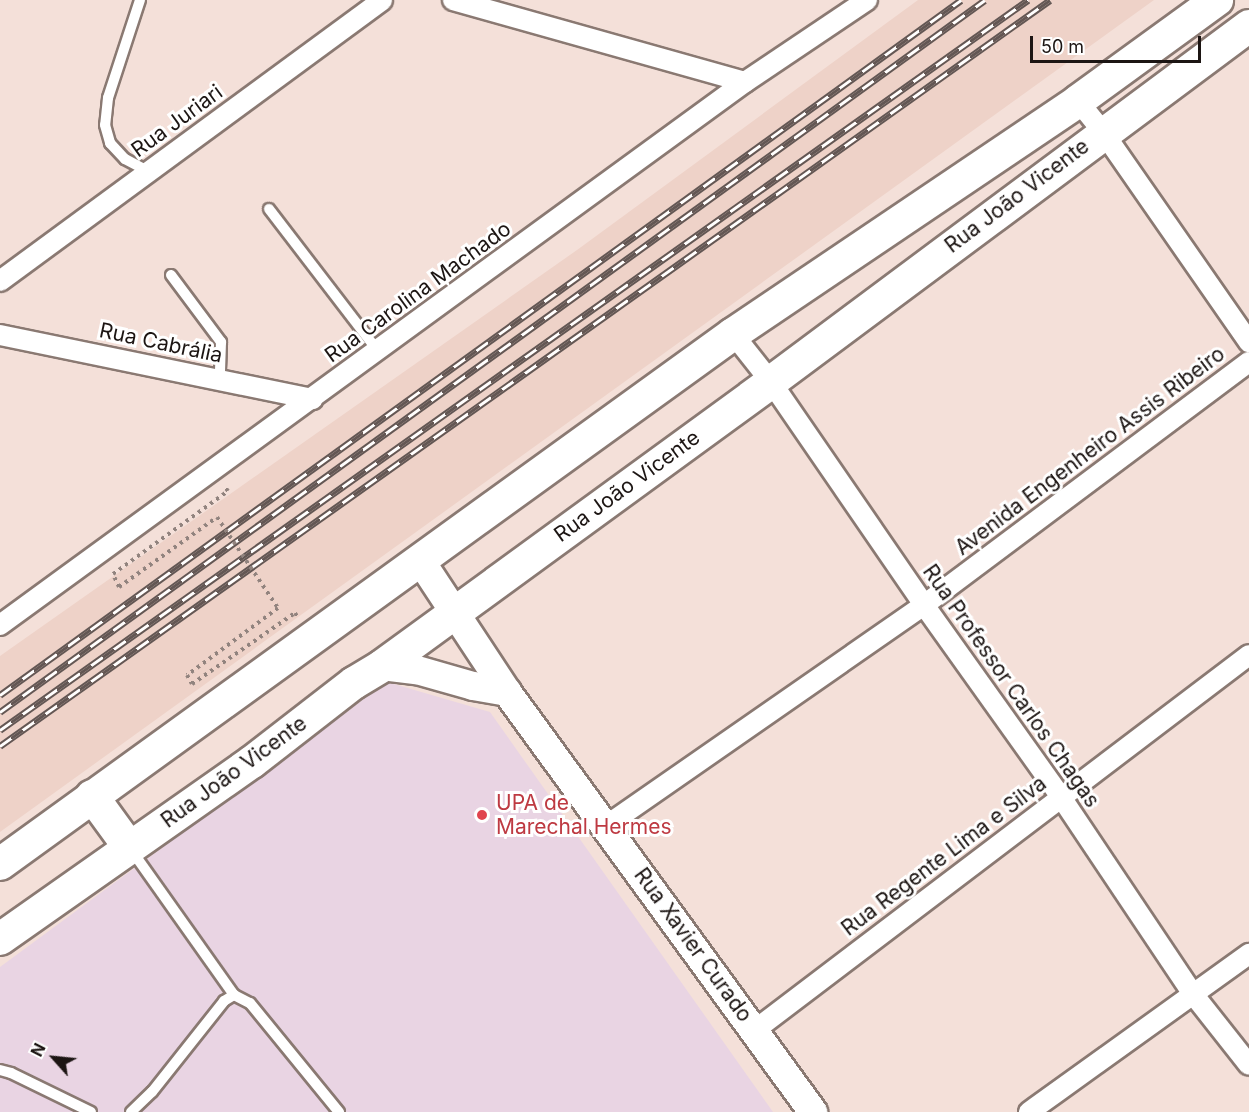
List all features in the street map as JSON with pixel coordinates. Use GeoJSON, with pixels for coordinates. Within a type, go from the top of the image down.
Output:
{"type":"FeatureCollection","features":[{"type":"Feature","properties":{"kind":"main road","name":"Rua João Vicente"},"geometry":{"type":"LineString","coordinates":[[0,864],[732,334],[1078,101],[1217,0]]}},
{"type":"Feature","properties":{"kind":"main road","name":"Rua João Vicente"},"geometry":{"type":"LineString","coordinates":[[0,939],[252,762],[354,683],[382,666],[771,382],[1103,132],[1249,26]]}},
{"type":"Feature","properties":{"kind":"main road","name":"Rua Xavier Curado"},"geometry":{"type":"LineString","coordinates":[[420,560],[507,692],[813,1112]]}},
{"type":"Feature","properties":{"kind":"main road"},"geometry":{"type":"LineString","coordinates":[[382,666],[417,670],[473,686],[507,692]]}},
{"type":"Feature","properties":{"kind":"main road"},"geometry":{"type":"LineString","coordinates":[[92,796],[129,847]]}},
{"type":"Feature","properties":{"kind":"street","name":"Rua Juriari"},"geometry":{"type":"LineString","coordinates":[[0,281],[382,0]]}},
{"type":"Feature","properties":{"kind":"street"},"geometry":{"type":"LineString","coordinates":[[453,0],[745,82]]}},
{"type":"Feature","properties":{"kind":"street","name":"Rua Carolina Machado"},"geometry":{"type":"LineString","coordinates":[[0,625],[745,82],[867,0]]}},
{"type":"Feature","properties":{"kind":"street"},"geometry":{"type":"LineString","coordinates":[[1078,101],[1103,132],[1249,342]]}},
{"type":"Feature","properties":{"kind":"street","name":"Rua Cabrália"},"geometry":{"type":"LineString","coordinates":[[0,334],[313,399]]}},
{"type":"Feature","properties":{"kind":"street","name":"Rua Professor Carlos Chagas"},"geometry":{"type":"LineString","coordinates":[[732,334],[771,382],[924,605],[1061,797],[1193,994],[1249,1065]]}},
{"type":"Feature","properties":{"kind":"street","name":"Avenida Engenheiro Assis Ribeiro"},"geometry":{"type":"LineString","coordinates":[[606,826],[924,605],[1249,362]]}},
{"type":"Feature","properties":{"kind":"street","name":"Rua Regente Lima e Silva"},"geometry":{"type":"LineString","coordinates":[[755,1030],[1249,655]]}},
{"type":"Feature","properties":{"kind":"street"},"geometry":{"type":"LineString","coordinates":[[1032,1111],[1249,954]]}},
{"type":"Feature","properties":{"kind":"lane"},"geometry":{"type":"LineString","coordinates":[[140,0],[108,98],[105,125],[110,143],[125,159],[149,172]]}},
{"type":"Feature","properties":{"kind":"lane"},"geometry":{"type":"LineString","coordinates":[[269,209],[378,351]]}},
{"type":"Feature","properties":{"kind":"lane"},"geometry":{"type":"LineString","coordinates":[[171,275],[221,342],[220,380]]}},
{"type":"Feature","properties":{"kind":"lane"},"geometry":{"type":"LineString","coordinates":[[129,847],[234,995],[250,1003],[339,1112]]}},
{"type":"Feature","properties":{"kind":"lane"},"geometry":{"type":"LineString","coordinates":[[131,1112],[152,1092],[224,1001],[234,995]]}},
{"type":"Feature","properties":{"kind":"lane"},"geometry":{"type":"LineString","coordinates":[[0,1070],[11,1073],[91,1112]]}},
{"type":"Feature","properties":{"kind":"path"},"geometry":{"type":"LineString","coordinates":[[213,471],[228,491],[113,574],[119,587],[217,517],[278,608],[187,675],[192,684],[295,613],[309,639]]}},
{"type":"Feature","properties":{"kind":"shaded area"},"geometry":{"type":"Polygon","coordinates":[[[918,0],[1154,0],[0,832],[0,656],[577,250],[918,0]]]}},
{"type":"Feature","properties":{"kind":"shaded area"},"geometry":{"type":"Polygon","coordinates":[[[387,682],[490,712],[773,1112],[0,1112],[0,967],[387,682]]]}},
{"type":"Feature","properties":{"kind":"railway"},"geometry":{"type":"LineString","coordinates":[[0,695],[961,0]]}},
{"type":"Feature","properties":{"kind":"railway"},"geometry":{"type":"LineString","coordinates":[[0,712],[985,0]]}},
{"type":"Feature","properties":{"kind":"railway"},"geometry":{"type":"LineString","coordinates":[[0,730],[1028,0]]}},
{"type":"Feature","properties":{"kind":"railway"},"geometry":{"type":"LineString","coordinates":[[0,746],[1050,0]]}},
{"type":"Feature","properties":{"kind":"place","name":"UPA de Marechal Hermes"},"geometry":{"type":"Point","coordinates":[482,815]}}]}
